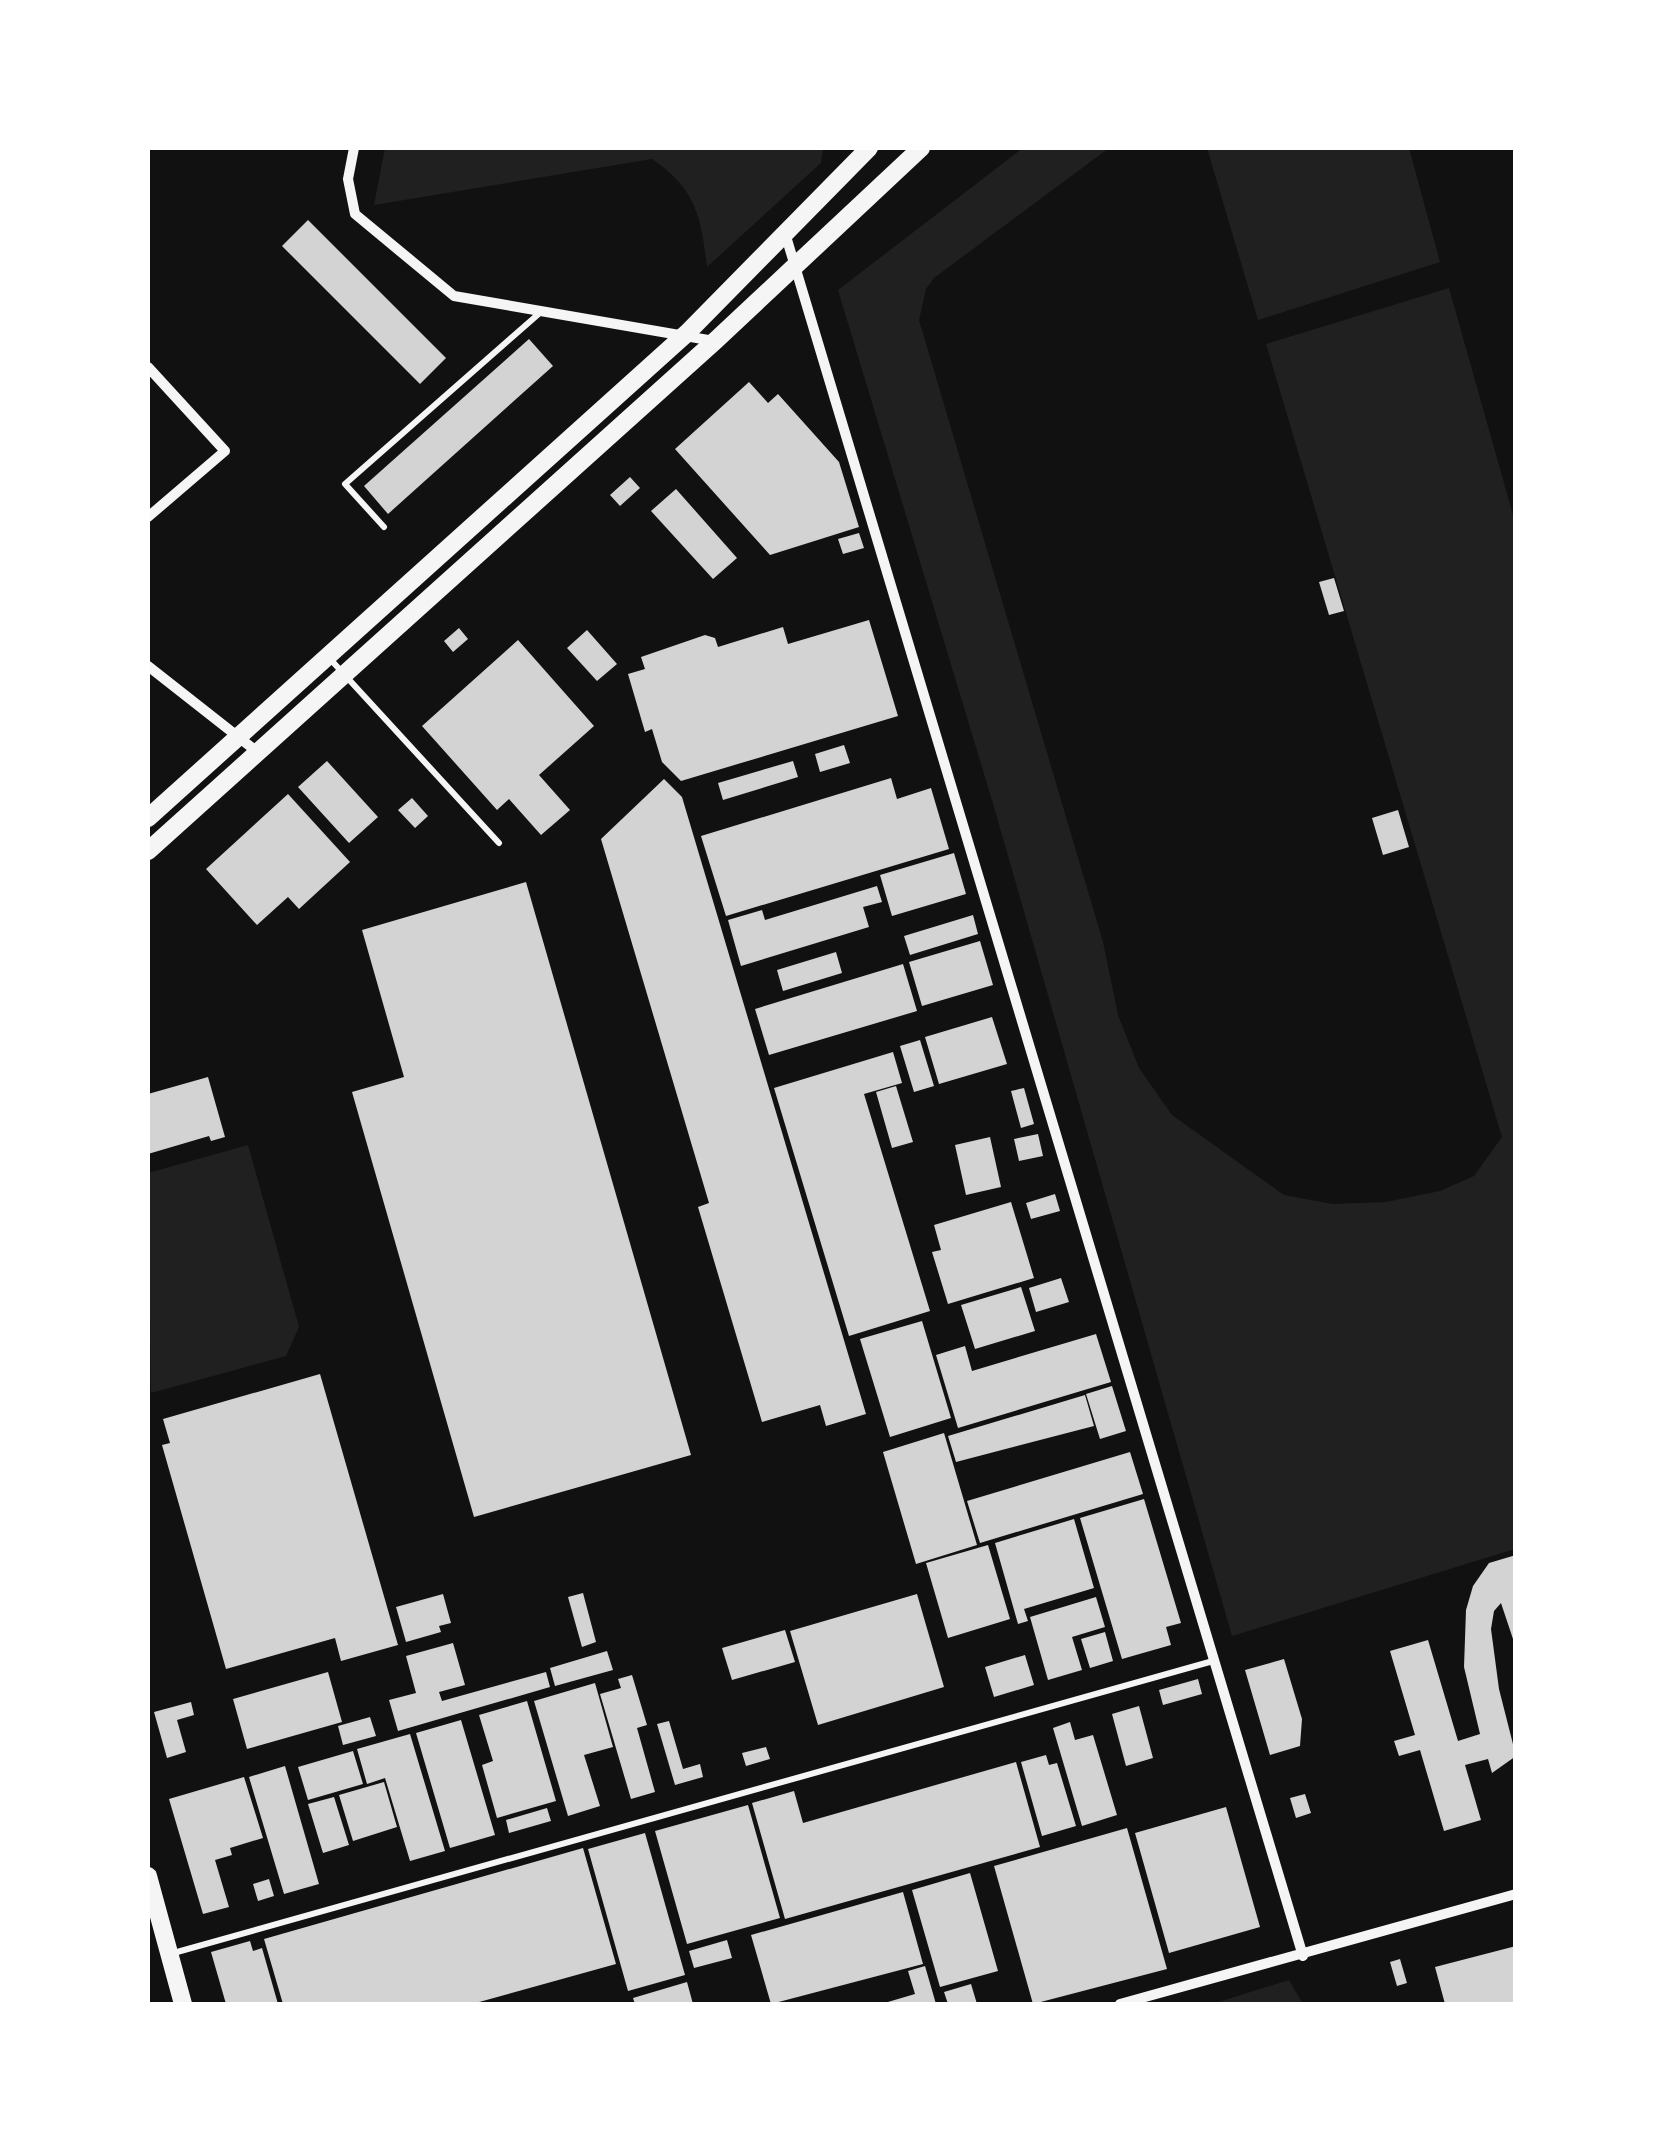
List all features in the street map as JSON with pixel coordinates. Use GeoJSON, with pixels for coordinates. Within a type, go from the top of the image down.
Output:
{"type":"FeatureCollection","features":[{"type":"Feature","properties":{"kind":"main road"},"geometry":{"type":"LineString","coordinates":[[148,818],[686,333],[869,148]]}},
{"type":"Feature","properties":{"kind":"main road"},"geometry":{"type":"LineString","coordinates":[[148,852],[715,341],[921,148]]}},
{"type":"Feature","properties":{"kind":"main road"},"geometry":{"type":"LineString","coordinates":[[148,1876],[183,2004]]}},
{"type":"Feature","properties":{"kind":"street"},"geometry":{"type":"LineString","coordinates":[[354,148],[348,179],[355,214],[454,296],[715,341]]}},
{"type":"Feature","properties":{"kind":"street"},"geometry":{"type":"LineString","coordinates":[[784,231],[1304,1956]]}},
{"type":"Feature","properties":{"kind":"street"},"geometry":{"type":"LineString","coordinates":[[148,367],[224,451],[148,518]]}},
{"type":"Feature","properties":{"kind":"street"},"geometry":{"type":"LineString","coordinates":[[148,666],[260,754]]}},
{"type":"Feature","properties":{"kind":"street"},"geometry":{"type":"LineString","coordinates":[[1120,2004],[1516,1894]]}},
{"type":"Feature","properties":{"kind":"lane"},"geometry":{"type":"LineString","coordinates":[[384,526],[345,484],[542,310]]}},
{"type":"Feature","properties":{"kind":"lane"},"geometry":{"type":"LineString","coordinates":[[326,655],[499,843]]}},
{"type":"Feature","properties":{"kind":"lane"},"geometry":{"type":"LineString","coordinates":[[170,1954],[1213,1661]]}},
{"type":"Feature","properties":{"kind":"shaded area"},"geometry":{"type":"Polygon","coordinates":[[[385,148],[823,148],[821,163],[707,267],[694,205],[678,181],[652,159],[374,205],[385,148]]]}},
{"type":"Feature","properties":{"kind":"shaded area"},"geometry":{"type":"Polygon","coordinates":[[[1023,148],[1109,148],[934,278],[926,289],[919,320],[1103,942],[1118,1015],[1139,1068],[1172,1115],[1284,1195],[1332,1204],[1386,1202],[1440,1191],[1474,1176],[1502,1137],[1266,344],[1449,288],[1515,522],[1515,1549],[1232,1636],[994,807],[838,290],[1023,148]]]}},
{"type":"Feature","properties":{"kind":"shaded area"},"geometry":{"type":"Polygon","coordinates":[[[1207,148],[1409,148],[1440,262],[1258,320],[1207,148]]]}},
{"type":"Feature","properties":{"kind":"shaded area"},"geometry":{"type":"Polygon","coordinates":[[[248,1145],[299,1327],[286,1356],[151,1393],[148,1173],[248,1145]]]}},
{"type":"Feature","properties":{"kind":"shaded area"},"geometry":{"type":"Polygon","coordinates":[[[1289,1980],[1303,2004],[1212,2004],[1289,1980]]]}},
{"type":"Feature","properties":{"kind":"building"},"geometry":{"type":"Polygon","coordinates":[[[308,220],[446,358],[420,384],[282,246],[308,220]]]}},
{"type":"Feature","properties":{"kind":"building"},"geometry":{"type":"Polygon","coordinates":[[[529,339],[553,366],[388,514],[364,486],[529,339]]]}},
{"type":"Feature","properties":{"kind":"building"},"geometry":{"type":"Polygon","coordinates":[[[749,382],[768,403],[778,394],[839,462],[859,527],[770,555],[675,449],[749,382]]]}},
{"type":"Feature","properties":{"kind":"building"},"geometry":{"type":"Polygon","coordinates":[[[630,477],[640,488],[620,506],[610,495],[630,477]]]}},
{"type":"Feature","properties":{"kind":"building"},"geometry":{"type":"Polygon","coordinates":[[[676,489],[737,558],[713,579],[651,511],[676,489]]]}},
{"type":"Feature","properties":{"kind":"building"},"geometry":{"type":"Polygon","coordinates":[[[859,533],[864,548],[843,554],[838,539],[859,533]]]}},
{"type":"Feature","properties":{"kind":"building"},"geometry":{"type":"Polygon","coordinates":[[[1334,578],[1344,611],[1329,615],[1319,582],[1334,578]]]}},
{"type":"Feature","properties":{"kind":"building"},"geometry":{"type":"Polygon","coordinates":[[[869,620],[898,716],[681,781],[662,762],[652,729],[645,732],[628,674],[645,669],[641,657],[705,635],[715,638],[718,647],[783,627],[788,644],[869,620]]]}},
{"type":"Feature","properties":{"kind":"building"},"geometry":{"type":"Polygon","coordinates":[[[459,628],[468,639],[453,652],[444,641],[459,628]]]}},
{"type":"Feature","properties":{"kind":"building"},"geometry":{"type":"Polygon","coordinates":[[[587,630],[617,664],[597,681],[567,648],[587,630]]]}},
{"type":"Feature","properties":{"kind":"building"},"geometry":{"type":"Polygon","coordinates":[[[518,640],[594,726],[539,775],[570,810],[541,835],[509,799],[497,810],[422,726],[518,640]]]}},
{"type":"Feature","properties":{"kind":"building"},"geometry":{"type":"Polygon","coordinates":[[[844,745],[850,763],[820,772],[815,754],[844,745]]]}},
{"type":"Feature","properties":{"kind":"building"},"geometry":{"type":"Polygon","coordinates":[[[327,761],[378,817],[349,843],[298,787],[327,761]]]}},
{"type":"Feature","properties":{"kind":"building"},"geometry":{"type":"Polygon","coordinates":[[[793,761],[798,777],[723,800],[718,783],[793,761]]]}},
{"type":"Feature","properties":{"kind":"building"},"geometry":{"type":"Polygon","coordinates":[[[891,778],[897,799],[931,788],[949,849],[726,916],[701,836],[891,778]]]}},
{"type":"Feature","properties":{"kind":"building"},"geometry":{"type":"Polygon","coordinates":[[[664,779],[682,797],[866,1414],[826,1426],[820,1405],[762,1422],[698,1207],[709,1203],[601,839],[664,779]]]}},
{"type":"Feature","properties":{"kind":"building"},"geometry":{"type":"Polygon","coordinates":[[[288,794],[350,862],[299,909],[288,897],[257,925],[206,869],[288,794]]]}},
{"type":"Feature","properties":{"kind":"building"},"geometry":{"type":"Polygon","coordinates":[[[412,798],[428,816],[415,828],[398,810],[412,798]]]}},
{"type":"Feature","properties":{"kind":"building"},"geometry":{"type":"Polygon","coordinates":[[[1398,810],[1409,847],[1383,855],[1372,818],[1398,810]]]}},
{"type":"Feature","properties":{"kind":"building"},"geometry":{"type":"Polygon","coordinates":[[[954,853],[966,894],[892,916],[880,875],[954,853]]]}},
{"type":"Feature","properties":{"kind":"building"},"geometry":{"type":"Polygon","coordinates":[[[526,882],[691,1455],[474,1517],[352,1092],[404,1077],[362,930],[526,882]]]}},
{"type":"Feature","properties":{"kind":"building"},"geometry":{"type":"Polygon","coordinates":[[[877,886],[882,902],[863,907],[869,927],[741,966],[728,920],[762,910],[765,920],[877,886]]]}},
{"type":"Feature","properties":{"kind":"building"},"geometry":{"type":"Polygon","coordinates":[[[973,915],[978,934],[910,955],[904,936],[973,915]]]}},
{"type":"Feature","properties":{"kind":"building"},"geometry":{"type":"Polygon","coordinates":[[[980,941],[993,985],[922,1006],[909,962],[980,941]]]}},
{"type":"Feature","properties":{"kind":"building"},"geometry":{"type":"Polygon","coordinates":[[[836,952],[842,973],[783,991],[777,970],[836,952]]]}},
{"type":"Feature","properties":{"kind":"building"},"geometry":{"type":"Polygon","coordinates":[[[903,964],[917,1011],[769,1055],[755,1009],[903,964]]]}},
{"type":"Feature","properties":{"kind":"building"},"geometry":{"type":"Polygon","coordinates":[[[992,1017],[1007,1064],[939,1084],[925,1037],[992,1017]]]}},
{"type":"Feature","properties":{"kind":"building"},"geometry":{"type":"Polygon","coordinates":[[[920,1040],[934,1086],[914,1092],[900,1046],[920,1040]]]}},
{"type":"Feature","properties":{"kind":"building"},"geometry":{"type":"Polygon","coordinates":[[[893,1052],[902,1083],[864,1094],[930,1311],[849,1336],[774,1088],[893,1052]]]}},
{"type":"Feature","properties":{"kind":"building"},"geometry":{"type":"Polygon","coordinates":[[[208,1077],[225,1137],[211,1141],[209,1136],[148,1154],[148,1094],[208,1077]]]}},
{"type":"Feature","properties":{"kind":"building"},"geometry":{"type":"Polygon","coordinates":[[[896,1086],[913,1142],[892,1148],[876,1092],[896,1086]]]}},
{"type":"Feature","properties":{"kind":"building"},"geometry":{"type":"Polygon","coordinates":[[[1024,1088],[1034,1124],[1021,1128],[1011,1091],[1024,1088]]]}},
{"type":"Feature","properties":{"kind":"building"},"geometry":{"type":"Polygon","coordinates":[[[1038,1134],[1043,1156],[1019,1161],[1014,1139],[1038,1134]]]}},
{"type":"Feature","properties":{"kind":"building"},"geometry":{"type":"Polygon","coordinates":[[[990,1137],[1001,1187],[966,1195],[955,1145],[990,1137]]]}},
{"type":"Feature","properties":{"kind":"building"},"geometry":{"type":"Polygon","coordinates":[[[1055,1194],[1060,1211],[1031,1219],[1026,1203],[1055,1194]]]}},
{"type":"Feature","properties":{"kind":"building"},"geometry":{"type":"Polygon","coordinates":[[[1011,1202],[1034,1278],[948,1304],[932,1252],[941,1250],[934,1225],[1011,1202]]]}},
{"type":"Feature","properties":{"kind":"building"},"geometry":{"type":"Polygon","coordinates":[[[1061,1278],[1069,1302],[1036,1312],[1029,1288],[1061,1278]]]}},
{"type":"Feature","properties":{"kind":"building"},"geometry":{"type":"Polygon","coordinates":[[[1021,1287],[1035,1331],[975,1349],[961,1305],[1021,1287]]]}},
{"type":"Feature","properties":{"kind":"building"},"geometry":{"type":"Polygon","coordinates":[[[922,1321],[951,1418],[890,1437],[860,1339],[922,1321]]]}},
{"type":"Feature","properties":{"kind":"building"},"geometry":{"type":"Polygon","coordinates":[[[1096,1334],[1111,1382],[958,1428],[936,1355],[965,1346],[972,1371],[1096,1334]]]}},
{"type":"Feature","properties":{"kind":"building"},"geometry":{"type":"Polygon","coordinates":[[[320,1374],[398,1645],[341,1661],[335,1638],[226,1669],[162,1445],[170,1443],[163,1419],[320,1374]]]}},
{"type":"Feature","properties":{"kind":"building"},"geometry":{"type":"Polygon","coordinates":[[[1112,1386],[1126,1431],[1100,1439],[1086,1394],[1112,1386]]]}},
{"type":"Feature","properties":{"kind":"building"},"geometry":{"type":"Polygon","coordinates":[[[1085,1395],[1094,1426],[956,1462],[948,1436],[1085,1395]]]}},
{"type":"Feature","properties":{"kind":"building"},"geometry":{"type":"Polygon","coordinates":[[[944,1433],[977,1545],[916,1564],[883,1452],[944,1433]]]}},
{"type":"Feature","properties":{"kind":"building"},"geometry":{"type":"Polygon","coordinates":[[[1130,1452],[1143,1494],[980,1543],[967,1501],[1130,1452]]]}},
{"type":"Feature","properties":{"kind":"building"},"geometry":{"type":"Polygon","coordinates":[[[1144,1499],[1181,1623],[1166,1627],[1171,1645],[1122,1659],[1080,1518],[1144,1499]]]}},
{"type":"Feature","properties":{"kind":"building"},"geometry":{"type":"Polygon","coordinates":[[[1074,1519],[1094,1588],[1024,1609],[1028,1621],[1018,1624],[995,1543],[1074,1519]]]}},
{"type":"Feature","properties":{"kind":"building"},"geometry":{"type":"Polygon","coordinates":[[[988,1545],[1010,1619],[948,1638],[926,1563],[988,1545]]]}},
{"type":"Feature","properties":{"kind":"building"},"geometry":{"type":"Polygon","coordinates":[[[1516,1555],[1516,1648],[1501,1603],[1494,1611],[1491,1629],[1499,1689],[1516,1756],[1492,1773],[1488,1759],[1465,1765],[1481,1820],[1444,1831],[1420,1750],[1399,1756],[1394,1741],[1415,1735],[1390,1651],[1428,1640],[1458,1741],[1480,1734],[1464,1667],[1466,1610],[1473,1586],[1489,1563],[1516,1555]]]}},
{"type":"Feature","properties":{"kind":"building"},"geometry":{"type":"Polygon","coordinates":[[[583,1593],[596,1642],[582,1647],[568,1597],[583,1593]]]}},
{"type":"Feature","properties":{"kind":"building"},"geometry":{"type":"Polygon","coordinates":[[[443,1594],[451,1623],[439,1626],[441,1632],[406,1642],[396,1607],[443,1594]]]}},
{"type":"Feature","properties":{"kind":"building"},"geometry":{"type":"Polygon","coordinates":[[[917,1594],[944,1687],[818,1725],[790,1631],[917,1594]]]}},
{"type":"Feature","properties":{"kind":"building"},"geometry":{"type":"Polygon","coordinates":[[[1096,1597],[1105,1627],[1072,1637],[1082,1670],[1048,1680],[1030,1617],[1096,1597]]]}},
{"type":"Feature","properties":{"kind":"building"},"geometry":{"type":"Polygon","coordinates":[[[785,1630],[795,1662],[732,1680],[722,1648],[785,1630]]]}},
{"type":"Feature","properties":{"kind":"building"},"geometry":{"type":"Polygon","coordinates":[[[1105,1632],[1113,1661],[1090,1668],[1081,1639],[1105,1632]]]}},
{"type":"Feature","properties":{"kind":"building"},"geometry":{"type":"Polygon","coordinates":[[[453,1643],[465,1685],[439,1692],[442,1701],[546,1672],[550,1687],[398,1731],[389,1700],[416,1693],[406,1656],[453,1643]]]}},
{"type":"Feature","properties":{"kind":"building"},"geometry":{"type":"Polygon","coordinates":[[[607,1651],[613,1670],[555,1686],[550,1668],[607,1651]]]}},
{"type":"Feature","properties":{"kind":"building"},"geometry":{"type":"Polygon","coordinates":[[[1025,1655],[1034,1685],[994,1697],[985,1667],[1025,1655]]]}},
{"type":"Feature","properties":{"kind":"building"},"geometry":{"type":"Polygon","coordinates":[[[1284,1659],[1302,1719],[1300,1746],[1270,1755],[1245,1670],[1284,1659]]]}},
{"type":"Feature","properties":{"kind":"building"},"geometry":{"type":"Polygon","coordinates":[[[328,1672],[342,1722],[247,1749],[233,1699],[328,1672]]]}},
{"type":"Feature","properties":{"kind":"building"},"geometry":{"type":"Polygon","coordinates":[[[632,1675],[647,1725],[637,1728],[655,1792],[631,1799],[600,1694],[621,1688],[618,1679],[632,1675]]]}},
{"type":"Feature","properties":{"kind":"building"},"geometry":{"type":"Polygon","coordinates":[[[1198,1679],[1202,1694],[1163,1705],[1159,1690],[1198,1679]]]}},
{"type":"Feature","properties":{"kind":"building"},"geometry":{"type":"Polygon","coordinates":[[[595,1683],[613,1747],[584,1755],[600,1806],[568,1816],[534,1701],[595,1683]]]}},
{"type":"Feature","properties":{"kind":"building"},"geometry":{"type":"Polygon","coordinates":[[[527,1701],[556,1801],[497,1818],[482,1765],[493,1761],[479,1715],[527,1701]]]}},
{"type":"Feature","properties":{"kind":"building"},"geometry":{"type":"Polygon","coordinates":[[[191,1702],[194,1715],[177,1720],[186,1752],[167,1758],[154,1712],[191,1702]]]}},
{"type":"Feature","properties":{"kind":"building"},"geometry":{"type":"Polygon","coordinates":[[[1139,1706],[1153,1758],[1126,1766],[1112,1714],[1139,1706]]]}},
{"type":"Feature","properties":{"kind":"building"},"geometry":{"type":"Polygon","coordinates":[[[370,1717],[376,1736],[343,1745],[338,1726],[370,1717]]]}},
{"type":"Feature","properties":{"kind":"building"},"geometry":{"type":"Polygon","coordinates":[[[461,1720],[495,1835],[450,1848],[416,1733],[461,1720]]]}},
{"type":"Feature","properties":{"kind":"building"},"geometry":{"type":"Polygon","coordinates":[[[669,1721],[683,1769],[700,1764],[703,1777],[675,1785],[657,1724],[669,1721]]]}},
{"type":"Feature","properties":{"kind":"building"},"geometry":{"type":"Polygon","coordinates":[[[1070,1722],[1075,1740],[1093,1735],[1117,1815],[1082,1826],[1053,1728],[1070,1722]]]}},
{"type":"Feature","properties":{"kind":"building"},"geometry":{"type":"Polygon","coordinates":[[[410,1734],[445,1851],[410,1861],[385,1778],[367,1784],[357,1749],[410,1734]]]}},
{"type":"Feature","properties":{"kind":"building"},"geometry":{"type":"Polygon","coordinates":[[[766,1747],[770,1759],[746,1766],[742,1753],[766,1747]]]}},
{"type":"Feature","properties":{"kind":"building"},"geometry":{"type":"Polygon","coordinates":[[[353,1751],[363,1784],[308,1800],[298,1767],[353,1751]]]}},
{"type":"Feature","properties":{"kind":"building"},"geometry":{"type":"Polygon","coordinates":[[[1046,1755],[1049,1765],[1057,1763],[1076,1826],[1042,1836],[1021,1762],[1046,1755]]]}},
{"type":"Feature","properties":{"kind":"building"},"geometry":{"type":"Polygon","coordinates":[[[1016,1762],[1040,1847],[785,1919],[752,1803],[794,1791],[803,1823],[1016,1762]]]}},
{"type":"Feature","properties":{"kind":"building"},"geometry":{"type":"Polygon","coordinates":[[[285,1766],[319,1884],[284,1894],[249,1777],[285,1766]]]}},
{"type":"Feature","properties":{"kind":"building"},"geometry":{"type":"Polygon","coordinates":[[[244,1777],[263,1838],[230,1848],[232,1855],[215,1860],[229,1907],[203,1914],[169,1799],[244,1777]]]}},
{"type":"Feature","properties":{"kind":"building"},"geometry":{"type":"Polygon","coordinates":[[[384,1782],[397,1827],[353,1841],[339,1795],[384,1782]]]}},
{"type":"Feature","properties":{"kind":"building"},"geometry":{"type":"Polygon","coordinates":[[[1305,1794],[1311,1813],[1296,1818],[1290,1798],[1305,1794]]]}},
{"type":"Feature","properties":{"kind":"building"},"geometry":{"type":"Polygon","coordinates":[[[334,1797],[349,1845],[323,1853],[308,1804],[334,1797]]]}},
{"type":"Feature","properties":{"kind":"building"},"geometry":{"type":"Polygon","coordinates":[[[748,1805],[780,1918],[687,1944],[655,1831],[748,1805]]]}},
{"type":"Feature","properties":{"kind":"building"},"geometry":{"type":"Polygon","coordinates":[[[1226,1807],[1260,1927],[1169,1953],[1135,1833],[1226,1807]]]}},
{"type":"Feature","properties":{"kind":"building"},"geometry":{"type":"Polygon","coordinates":[[[547,1808],[551,1821],[509,1833],[506,1820],[547,1808]]]}},
{"type":"Feature","properties":{"kind":"building"},"geometry":{"type":"Polygon","coordinates":[[[1127,1828],[1167,1969],[1033,2004],[994,1866],[1127,1828]]]}},
{"type":"Feature","properties":{"kind":"building"},"geometry":{"type":"Polygon","coordinates":[[[645,1833],[685,1975],[628,1991],[588,1849],[645,1833]]]}},
{"type":"Feature","properties":{"kind":"building"},"geometry":{"type":"Polygon","coordinates":[[[583,1848],[616,1964],[472,2004],[283,2004],[264,1939],[583,1848]]]}},
{"type":"Feature","properties":{"kind":"building"},"geometry":{"type":"Polygon","coordinates":[[[970,1873],[998,1971],[940,1987],[912,1890],[970,1873]]]}},
{"type":"Feature","properties":{"kind":"building"},"geometry":{"type":"Polygon","coordinates":[[[269,1879],[274,1896],[258,1901],[253,1884],[269,1879]]]}},
{"type":"Feature","properties":{"kind":"building"},"geometry":{"type":"Polygon","coordinates":[[[903,1892],[923,1964],[771,2004],[751,1935],[903,1892]]]}},
{"type":"Feature","properties":{"kind":"building"},"geometry":{"type":"Polygon","coordinates":[[[727,1940],[732,1958],[694,1968],[689,1951],[727,1940]]]}},
{"type":"Feature","properties":{"kind":"building"},"geometry":{"type":"Polygon","coordinates":[[[250,1941],[253,1951],[262,1948],[278,2004],[226,2004],[211,1952],[250,1941]]]}},
{"type":"Feature","properties":{"kind":"building"},"geometry":{"type":"Polygon","coordinates":[[[1516,1946],[1516,2004],[1445,2004],[1435,1967],[1516,1946]]]}},
{"type":"Feature","properties":{"kind":"building"},"geometry":{"type":"Polygon","coordinates":[[[1400,1959],[1407,1983],[1397,1986],[1390,1962],[1400,1959]]]}},
{"type":"Feature","properties":{"kind":"building"},"geometry":{"type":"Polygon","coordinates":[[[925,1966],[936,2004],[881,2004],[915,1994],[908,1971],[925,1966]]]}},
{"type":"Feature","properties":{"kind":"building"},"geometry":{"type":"Polygon","coordinates":[[[687,1982],[693,2004],[635,2004],[633,1998],[687,1982]]]}},
{"type":"Feature","properties":{"kind":"building"},"geometry":{"type":"Polygon","coordinates":[[[971,1984],[977,2004],[948,2004],[944,1992],[971,1984]]]}}]}
